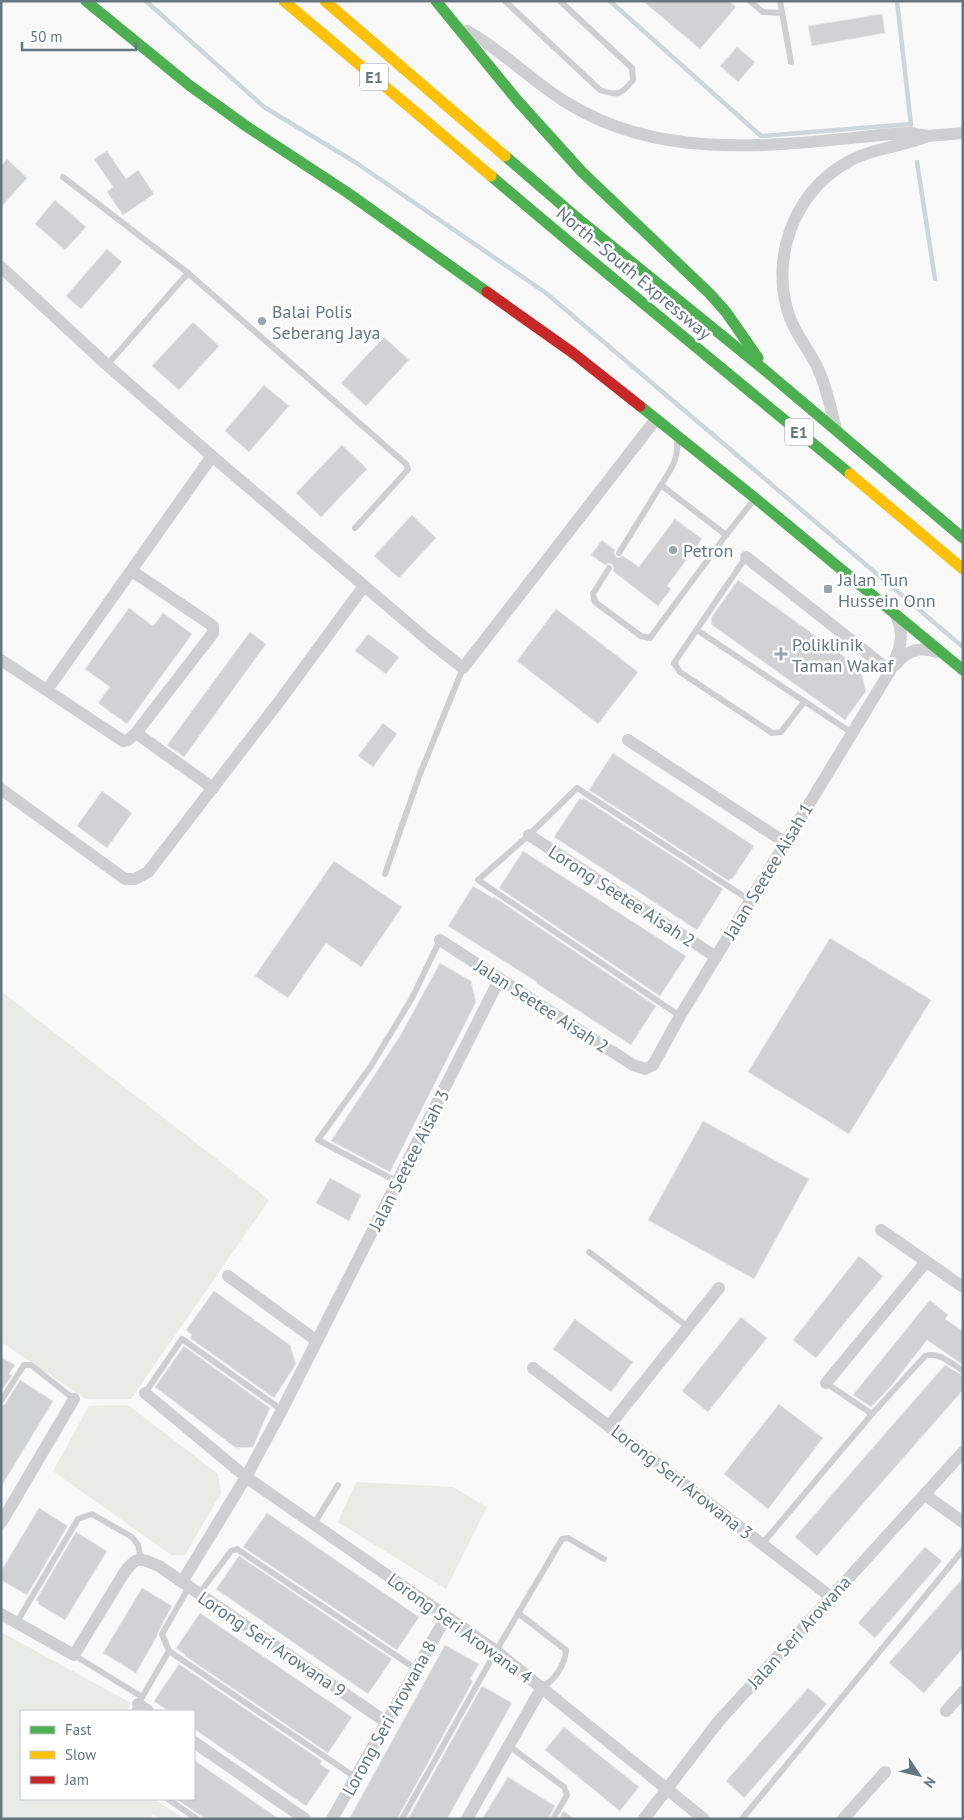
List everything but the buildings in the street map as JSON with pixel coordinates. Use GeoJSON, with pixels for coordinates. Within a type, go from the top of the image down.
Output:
{"type":"FeatureCollection","features":[{"type":"Feature","properties":{"kind":"highway"},"geometry":{"type":"LineString","coordinates":[[78,1],[90,5],[197,91],[246,126],[348,193],[573,354],[755,498],[963,670]]}},
{"type":"Feature","properties":{"kind":"highway","name":"North–South Expressway"},"geometry":{"type":"LineString","coordinates":[[284,1],[633,296],[708,356],[963,570]]}},
{"type":"Feature","properties":{"kind":"highway","name":"North–South Expressway"},"geometry":{"type":"LineString","coordinates":[[325,1],[576,217],[767,372],[963,538]]}},
{"type":"Feature","properties":{"kind":"highway"},"geometry":{"type":"LineString","coordinates":[[439,2],[452,23],[517,100],[582,172],[709,293],[726,312],[746,338],[767,372]]}},
{"type":"Feature","properties":{"kind":"street"},"geometry":{"type":"LineString","coordinates":[[452,23],[476,36],[529,78],[569,105],[603,121],[649,137],[690,144],[739,146],[910,133],[928,136],[963,134]]}},
{"type":"Feature","properties":{"kind":"street"},"geometry":{"type":"LineString","coordinates":[[837,431],[820,372],[797,334],[786,303],[783,288],[784,260],[790,230],[795,216],[811,192],[839,167],[862,155],[882,148],[912,143],[928,136]]}},
{"type":"Feature","properties":{"kind":"street"},"geometry":{"type":"LineString","coordinates":[[1,267],[107,365],[212,456],[430,642],[464,668],[656,419]]}},
{"type":"Feature","properties":{"kind":"street"},"geometry":{"type":"LineString","coordinates":[[47,690],[212,456]]}},
{"type":"Feature","properties":{"kind":"street"},"geometry":{"type":"LineString","coordinates":[[746,557],[890,671]]}},
{"type":"Feature","properties":{"kind":"street"},"geometry":{"type":"LineString","coordinates":[[1,660],[123,741],[128,740],[136,733],[212,633],[213,626],[132,571]]}},
{"type":"Feature","properties":{"kind":"street"},"geometry":{"type":"LineString","coordinates":[[1,789],[125,880],[135,880],[148,872],[364,586]]}},
{"type":"Feature","properties":{"kind":"street","name":"Jalan Seetee Aisah 1"},"geometry":{"type":"LineString","coordinates":[[645,1069],[653,1065],[680,1016],[890,671],[899,650],[902,636],[894,613]]}},
{"type":"Feature","properties":{"kind":"street","name":"Jalan Seetee Aisah 1"},"geometry":{"type":"LineString","coordinates":[[890,671],[908,653],[916,650],[927,649],[946,656]]}},
{"type":"Feature","properties":{"kind":"street"},"geometry":{"type":"LineString","coordinates":[[136,733],[213,788]]}},
{"type":"Feature","properties":{"kind":"street"},"geometry":{"type":"LineString","coordinates":[[628,740],[786,843]]}},
{"type":"Feature","properties":{"kind":"street","name":"Lorong Seetee Aisah 2"},"geometry":{"type":"LineString","coordinates":[[529,835],[716,957]]}},
{"type":"Feature","properties":{"kind":"street","name":"Jalan Seetee Aisah 2"},"geometry":{"type":"LineString","coordinates":[[440,940],[634,1065],[645,1069]]}},
{"type":"Feature","properties":{"kind":"street","name":"Jalan Seetee Aisah 3"},"geometry":{"type":"LineString","coordinates":[[190,1588],[500,978]]}},
{"type":"Feature","properties":{"kind":"street"},"geometry":{"type":"LineString","coordinates":[[881,1230],[963,1287]]}},
{"type":"Feature","properties":{"kind":"street"},"geometry":{"type":"LineString","coordinates":[[826,1382],[926,1262]]}},
{"type":"Feature","properties":{"kind":"street"},"geometry":{"type":"LineString","coordinates":[[228,1276],[317,1341]]}},
{"type":"Feature","properties":{"kind":"street"},"geometry":{"type":"LineString","coordinates":[[610,1426],[719,1288]]}},
{"type":"Feature","properties":{"kind":"street","name":"Lorong Seri Arowana 3"},"geometry":{"type":"LineString","coordinates":[[533,1368],[831,1597]]}},
{"type":"Feature","properties":{"kind":"street","name":"Lorong Seri Arowana 4"},"geometry":{"type":"LineString","coordinates":[[145,1393],[246,1477],[496,1651],[704,1819]]}},
{"type":"Feature","properties":{"kind":"street"},"geometry":{"type":"LineString","coordinates":[[1,1523],[74,1399]]}},
{"type":"Feature","properties":{"kind":"street","name":"Jalan Seri Arowana"},"geometry":{"type":"LineString","coordinates":[[644,1819],[718,1722],[963,1452]]}},
{"type":"Feature","properties":{"kind":"street"},"geometry":{"type":"LineString","coordinates":[[925,1495],[963,1522]]}},
{"type":"Feature","properties":{"kind":"street"},"geometry":{"type":"LineString","coordinates":[[1,1614],[74,1655],[132,1561],[141,1558]]}},
{"type":"Feature","properties":{"kind":"street","name":"Lorong Seri Arowana 9"},"geometry":{"type":"LineString","coordinates":[[141,1558],[158,1566],[386,1722]]}},
{"type":"Feature","properties":{"kind":"street","name":"Lorong Seri Arowana 8"},"geometry":{"type":"LineString","coordinates":[[332,1819],[446,1617]]}},
{"type":"Feature","properties":{"kind":"street"},"geometry":{"type":"LineString","coordinates":[[467,1819],[542,1687]]}},
{"type":"Feature","properties":{"kind":"street"},"geometry":{"type":"LineString","coordinates":[[946,1711],[963,1692]]}},
{"type":"Feature","properties":{"kind":"street"},"geometry":{"type":"LineString","coordinates":[[195,1743],[305,1819]]}},
{"type":"Feature","properties":{"kind":"street"},"geometry":{"type":"LineString","coordinates":[[843,1819],[884,1772]]}},
{"type":"Feature","properties":{"kind":"lane"},"geometry":{"type":"LineString","coordinates":[[505,1],[600,90],[615,94],[624,92],[633,80],[632,68],[560,1]]}},
{"type":"Feature","properties":{"kind":"lane"},"geometry":{"type":"LineString","coordinates":[[750,1],[763,12],[782,13]]}},
{"type":"Feature","properties":{"kind":"lane"},"geometry":{"type":"LineString","coordinates":[[780,1],[791,62]]}},
{"type":"Feature","properties":{"kind":"lane"},"geometry":{"type":"LineString","coordinates":[[63,177],[188,273],[406,464],[408,469],[355,528]]}},
{"type":"Feature","properties":{"kind":"lane"},"geometry":{"type":"LineString","coordinates":[[107,365],[188,273]]}},
{"type":"Feature","properties":{"kind":"lane"},"geometry":{"type":"LineString","coordinates":[[619,553],[676,460],[678,450],[676,434]]}},
{"type":"Feature","properties":{"kind":"lane"},"geometry":{"type":"LineString","coordinates":[[661,485],[726,535]]}},
{"type":"Feature","properties":{"kind":"lane"},"geometry":{"type":"LineString","coordinates":[[609,568],[593,594],[596,602],[641,636],[650,638],[755,498]]}},
{"type":"Feature","properties":{"kind":"lane"},"geometry":{"type":"LineString","coordinates":[[746,557],[674,663],[680,672],[772,732],[781,732],[804,702]]}},
{"type":"Feature","properties":{"kind":"lane"},"geometry":{"type":"LineString","coordinates":[[697,630],[852,733]]}},
{"type":"Feature","properties":{"kind":"lane"},"geometry":{"type":"LineString","coordinates":[[385,874],[420,774],[464,668]]}},
{"type":"Feature","properties":{"kind":"lane"},"geometry":{"type":"LineString","coordinates":[[680,1016],[478,880],[529,835],[577,788],[751,901]]}},
{"type":"Feature","properties":{"kind":"lane"},"geometry":{"type":"LineString","coordinates":[[398,1182],[318,1140],[376,1057],[412,998],[440,940]]}},
{"type":"Feature","properties":{"kind":"lane"},"geometry":{"type":"LineString","coordinates":[[589,1252],[688,1327]]}},
{"type":"Feature","properties":{"kind":"lane"},"geometry":{"type":"LineString","coordinates":[[145,1393],[182,1339],[282,1410]]}},
{"type":"Feature","properties":{"kind":"lane"},"geometry":{"type":"LineString","coordinates":[[762,1544],[872,1414],[925,1356],[931,1354],[941,1357],[963,1371]]}},
{"type":"Feature","properties":{"kind":"lane"},"geometry":{"type":"LineString","coordinates":[[1,1401],[24,1365],[31,1365],[74,1399]]}},
{"type":"Feature","properties":{"kind":"lane"},"geometry":{"type":"LineString","coordinates":[[826,1382],[872,1414]]}},
{"type":"Feature","properties":{"kind":"lane"},"geometry":{"type":"LineString","coordinates":[[314,1524],[338,1486]]}},
{"type":"Feature","properties":{"kind":"lane"},"geometry":{"type":"LineString","coordinates":[[17,1622],[78,1520],[92,1514],[132,1537],[138,1545],[141,1558]]}},
{"type":"Feature","properties":{"kind":"lane"},"geometry":{"type":"LineString","coordinates":[[402,1819],[496,1651],[562,1539],[568,1538],[604,1560]]}},
{"type":"Feature","properties":{"kind":"lane"},"geometry":{"type":"LineString","coordinates":[[355,1777],[169,1651],[162,1634],[190,1588],[231,1550],[237,1549],[416,1669]]}},
{"type":"Feature","properties":{"kind":"lane"},"geometry":{"type":"LineString","coordinates":[[742,1819],[963,1550]]}},
{"type":"Feature","properties":{"kind":"lane"},"geometry":{"type":"LineString","coordinates":[[518,1613],[566,1650],[566,1659],[552,1682],[542,1687]]}},
{"type":"Feature","properties":{"kind":"lane"},"geometry":{"type":"LineString","coordinates":[[74,1655],[141,1706],[169,1651]]}},
{"type":"Feature","properties":{"kind":"lane"},"geometry":{"type":"LineString","coordinates":[[508,1746],[564,1787],[567,1795],[553,1819]]}},
{"type":"Feature","properties":{"kind":"lane"},"geometry":{"type":"LineString","coordinates":[[169,1800],[197,1819]]}},
{"type":"Feature","properties":{"kind":"shaded area"},"geometry":{"type":"Polygon","coordinates":[[[1,991],[269,1200],[131,1399],[86,1399],[1,1342],[1,991]]]}},
{"type":"Feature","properties":{"kind":"shaded area"},"geometry":{"type":"Polygon","coordinates":[[[128,1405],[218,1474],[221,1493],[185,1555],[171,1555],[53,1471],[89,1406],[128,1405]]]}},
{"type":"Feature","properties":{"kind":"shaded area"},"geometry":{"type":"Polygon","coordinates":[[[356,1482],[453,1487],[487,1507],[446,1589],[338,1522],[356,1482]]]}},
{"type":"Feature","properties":{"kind":"shaded area"},"geometry":{"type":"Polygon","coordinates":[[[1,1632],[131,1703],[128,1710],[20,1710],[20,1800],[156,1800],[185,1819],[160,1819],[153,1814],[150,1819],[1,1819],[1,1632]]]}},
{"type":"Feature","properties":{"kind":"waterway"},"geometry":{"type":"LineString","coordinates":[[146,1],[264,107],[355,162],[546,293],[963,647]]}},
{"type":"Feature","properties":{"kind":"waterway"},"geometry":{"type":"LineString","coordinates":[[610,1],[761,136],[911,124]]}},
{"type":"Feature","properties":{"kind":"waterway"},"geometry":{"type":"LineString","coordinates":[[897,1],[911,125]]}},
{"type":"Feature","properties":{"kind":"waterway"},"geometry":{"type":"LineString","coordinates":[[917,162],[935,279]]}},
{"type":"Feature","properties":{"kind":"traffic: fast"},"geometry":{"type":"LineString","coordinates":[[86,1],[189,85],[246,126],[348,193],[487,292]]}},
{"type":"Feature","properties":{"kind":"traffic: fast"},"geometry":{"type":"LineString","coordinates":[[436,1],[517,100],[582,172],[709,293],[726,312],[758,358]]}},
{"type":"Feature","properties":{"kind":"traffic: fast"},"geometry":{"type":"LineString","coordinates":[[505,156],[576,217],[767,372],[963,538]]}},
{"type":"Feature","properties":{"kind":"traffic: fast"},"geometry":{"type":"LineString","coordinates":[[491,176],[850,474]]}},
{"type":"Feature","properties":{"kind":"traffic: fast"},"geometry":{"type":"LineString","coordinates":[[640,406],[755,498],[963,670]]}},
{"type":"Feature","properties":{"kind":"traffic: slow"},"geometry":{"type":"LineString","coordinates":[[284,1],[491,176]]}},
{"type":"Feature","properties":{"kind":"traffic: slow"},"geometry":{"type":"LineString","coordinates":[[325,1],[505,156]]}},
{"type":"Feature","properties":{"kind":"traffic: slow"},"geometry":{"type":"LineString","coordinates":[[850,474],[963,569]]}},
{"type":"Feature","properties":{"kind":"traffic: jam"},"geometry":{"type":"LineString","coordinates":[[487,292],[573,353],[640,406]]}},
{"type":"Feature","properties":{"kind":"place","name":"Balai Polis Seberang Jaya"},"geometry":{"type":"Point","coordinates":[262,321]}},
{"type":"Feature","properties":{"kind":"place","name":"Petron"},"geometry":{"type":"Point","coordinates":[673,550]}},
{"type":"Feature","properties":{"kind":"place","name":"Jalan Tun Hussein Onn"},"geometry":{"type":"Point","coordinates":[828,589]}},
{"type":"Feature","properties":{"kind":"place","name":"Poliklinik Taman Wakaf"},"geometry":{"type":"Point","coordinates":[781,654]}}]}
